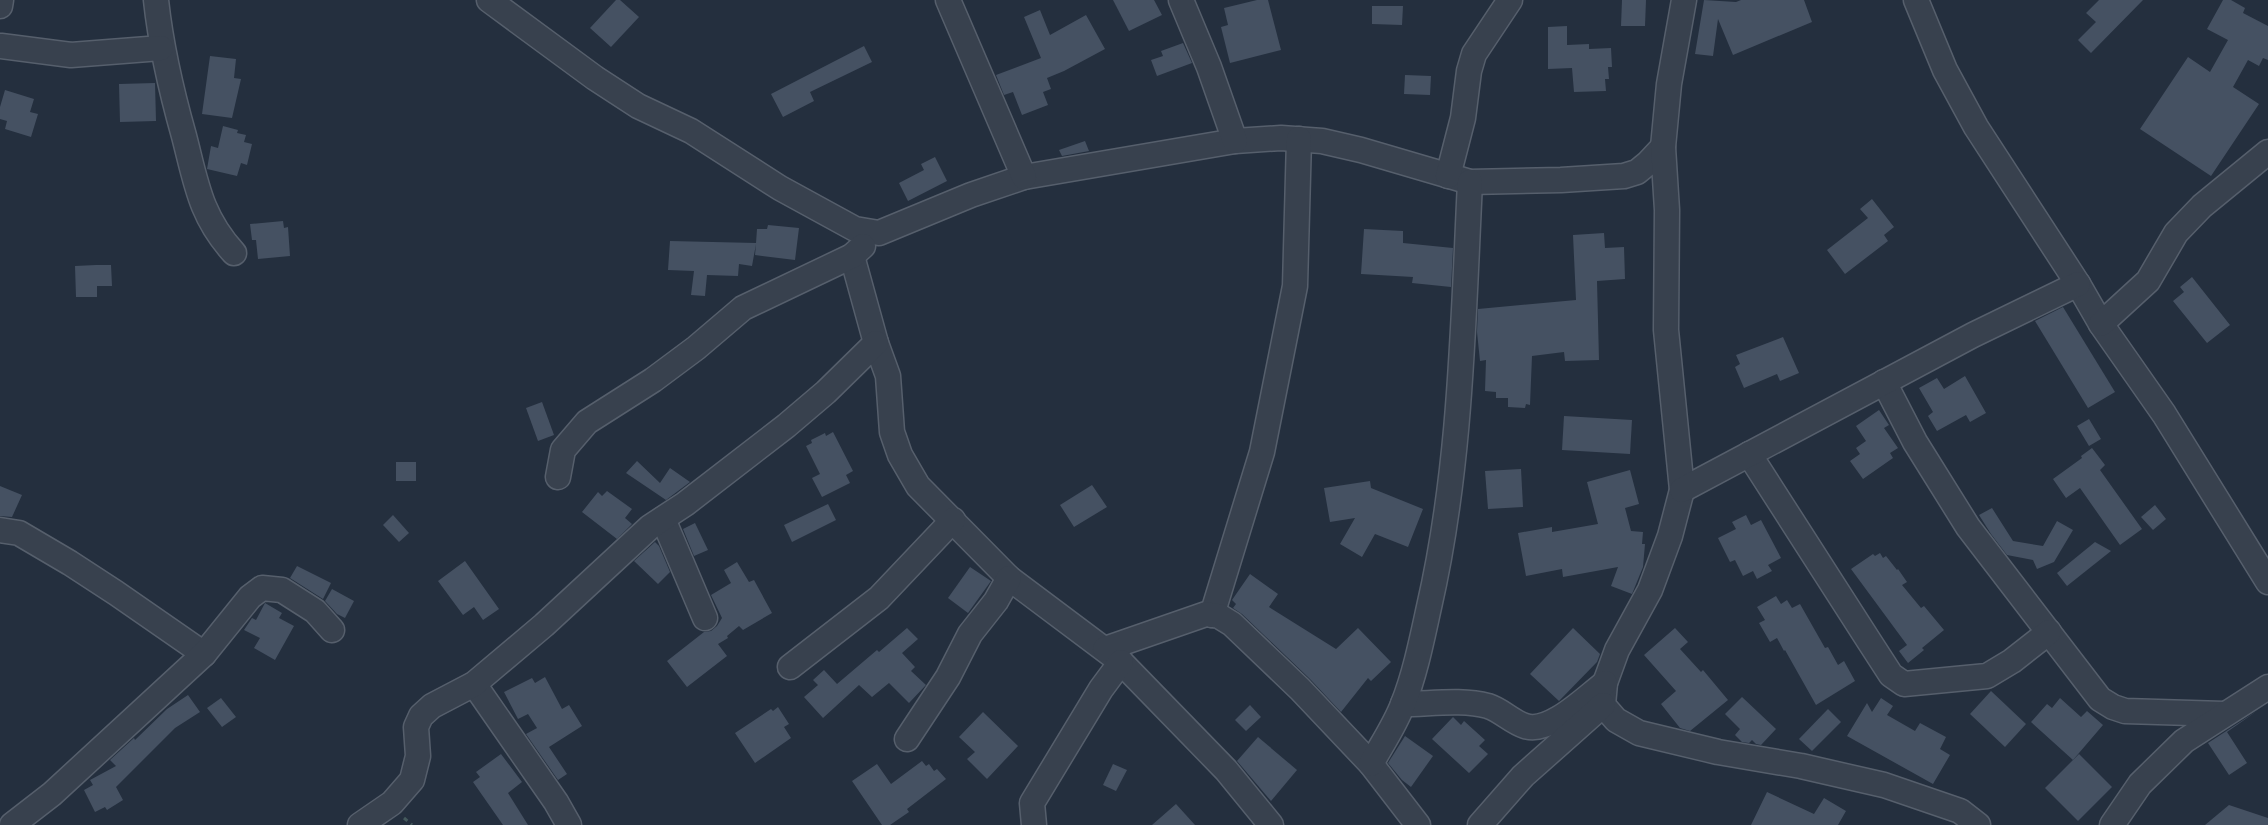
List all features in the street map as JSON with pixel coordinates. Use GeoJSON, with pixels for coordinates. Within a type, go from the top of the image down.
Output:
{"type":"FeatureCollection","features":[{"type":"Feature","properties":{"kind":"street"},"geometry":{"type":"LineString","coordinates":[[0,6],[1,0]]}},
{"type":"Feature","properties":{"kind":"street"},"geometry":{"type":"LineString","coordinates":[[156,0],[161,48],[172,95],[207,216],[217,235],[234,253]]}},
{"type":"Feature","properties":{"kind":"street"},"geometry":{"type":"LineString","coordinates":[[489,0],[595,78],[638,106],[691,131],[780,188],[845,224],[879,233]]}},
{"type":"Feature","properties":{"kind":"street"},"geometry":{"type":"LineString","coordinates":[[948,0],[1024,177]]}},
{"type":"Feature","properties":{"kind":"street"},"geometry":{"type":"LineString","coordinates":[[1181,0],[1209,67],[1235,141]]}},
{"type":"Feature","properties":{"kind":"street"},"geometry":{"type":"LineString","coordinates":[[1371,764],[1403,704],[1438,569],[1452,484],[1462,343],[1459,179],[1463,118],[1469,71],[1474,54],[1510,0]]}},
{"type":"Feature","properties":{"kind":"street"},"geometry":{"type":"LineString","coordinates":[[1480,825],[1523,776],[1604,694],[1617,650],[1650,590],[1670,536],[1682,490],[1666,330],[1667,210],[1663,147],[1669,84],[1684,0]]}},
{"type":"Feature","properties":{"kind":"street"},"geometry":{"type":"LineString","coordinates":[[1916,0],[1945,70],[1976,128],[2078,284],[2101,324],[2164,414],[2265,570]]}},
{"type":"Feature","properties":{"kind":"street"},"geometry":{"type":"LineString","coordinates":[[0,48],[70,55],[161,48]]}},
{"type":"Feature","properties":{"kind":"street"},"geometry":{"type":"LineString","coordinates":[[558,477],[563,450],[587,422],[653,380],[696,348],[742,308],[852,256],[879,233],[970,195],[1024,177],[1235,141],[1281,138],[1322,141],[1459,179],[1624,176],[1637,172],[1663,147]]}},
{"type":"Feature","properties":{"kind":"street"},"geometry":{"type":"LineString","coordinates":[[1212,615],[1262,452],[1295,286],[1299,139]]}},
{"type":"Feature","properties":{"kind":"street"},"geometry":{"type":"LineString","coordinates":[[2101,324],[2148,281],[2176,233],[2202,206],[2268,152]]}},
{"type":"Feature","properties":{"kind":"street"},"geometry":{"type":"LineString","coordinates":[[852,256],[876,343],[888,376],[892,432],[900,455],[918,486],[1009,578],[1113,656],[1226,770],[1271,825]]}},
{"type":"Feature","properties":{"kind":"street"},"geometry":{"type":"LineString","coordinates":[[1682,490],[1973,335],[2078,284]]}},
{"type":"Feature","properties":{"kind":"street"},"geometry":{"type":"LineString","coordinates":[[360,825],[392,803],[412,780],[418,756],[416,727],[421,716],[432,706],[474,684],[544,625],[625,550],[786,426],[826,392],[876,343]]}},
{"type":"Feature","properties":{"kind":"street"},"geometry":{"type":"LineString","coordinates":[[1884,382],[1915,442],[1968,527],[2100,699],[2112,707],[2125,711],[2224,714]]}},
{"type":"Feature","properties":{"kind":"street"},"geometry":{"type":"LineString","coordinates":[[1749,454],[1891,675],[1904,684],[1987,676],[2012,661],[2049,632]]}},
{"type":"Feature","properties":{"kind":"street"},"geometry":{"type":"LineString","coordinates":[[663,519],[705,618]]}},
{"type":"Feature","properties":{"kind":"street"},"geometry":{"type":"LineString","coordinates":[[790,667],[824,643],[879,598],[953,520]]}},
{"type":"Feature","properties":{"kind":"street"},"geometry":{"type":"LineString","coordinates":[[0,530],[19,533],[70,563],[116,592],[204,654]]}},
{"type":"Feature","properties":{"kind":"street"},"geometry":{"type":"LineString","coordinates":[[908,739],[948,677],[970,634],[996,601],[1009,578]]}},
{"type":"Feature","properties":{"kind":"street"},"geometry":{"type":"LineString","coordinates":[[12,825],[52,794],[204,654],[250,597],[262,588],[282,590],[315,611],[332,630]]}},
{"type":"Feature","properties":{"kind":"street"},"geometry":{"type":"LineString","coordinates":[[1034,825],[1032,803],[1101,689],[1113,656],[1185,620],[1206,614],[1219,616],[1232,624],[1300,689],[1371,764],[1418,825]]}},
{"type":"Feature","properties":{"kind":"street"},"geometry":{"type":"LineString","coordinates":[[474,684],[556,802],[569,825]]}},
{"type":"Feature","properties":{"kind":"street"},"geometry":{"type":"LineString","coordinates":[[2112,825],[2140,784],[2184,741],[2268,687]]}},
{"type":"Feature","properties":{"kind":"street"},"geometry":{"type":"LineString","coordinates":[[1403,704],[1489,706],[1525,726],[1542,727],[1604,694]]}},
{"type":"Feature","properties":{"kind":"street"},"geometry":{"type":"LineString","coordinates":[[1604,694],[1616,720],[1640,733],[1718,752],[1801,766],[1884,785],[1963,820]]}},
{"type":"Feature","properties":{"kind":"building"},"geometry":{"type":"Polygon","coordinates":[[[616,0],[620,0],[639,17],[611,47],[590,28],[616,0]]]}},
{"type":"Feature","properties":{"kind":"building"},"geometry":{"type":"Polygon","coordinates":[[[1113,0],[1154,0],[1162,15],[1129,31],[1113,0]]]}},
{"type":"Feature","properties":{"kind":"building"},"geometry":{"type":"Polygon","coordinates":[[[1257,0],[1268,0],[1281,50],[1230,63],[1221,27],[1228,25],[1224,8],[1257,0]]]}},
{"type":"Feature","properties":{"kind":"building"},"geometry":{"type":"Polygon","coordinates":[[[1622,0],[1646,0],[1645,26],[1621,26],[1622,0]]]}},
{"type":"Feature","properties":{"kind":"building"},"geometry":{"type":"Polygon","coordinates":[[[1704,0],[1736,2],[1741,0],[1804,0],[1812,22],[1733,55],[1718,19],[1713,56],[1695,54],[1704,0]]]}},
{"type":"Feature","properties":{"kind":"building"},"geometry":{"type":"Polygon","coordinates":[[[2099,0],[2143,0],[2091,53],[2078,40],[2096,22],[2086,13],[2099,0]]]}},
{"type":"Feature","properties":{"kind":"building"},"geometry":{"type":"Polygon","coordinates":[[[2223,0],[2231,0],[2245,8],[2243,13],[2268,26],[2268,60],[2263,58],[2259,66],[2248,60],[2233,87],[2259,104],[2211,176],[2140,129],[2188,57],[2210,72],[2228,40],[2207,29],[2223,0]]]}},
{"type":"Feature","properties":{"kind":"building"},"geometry":{"type":"Polygon","coordinates":[[[1372,6],[1403,6],[1402,25],[1372,24],[1372,6]]]}},
{"type":"Feature","properties":{"kind":"building"},"geometry":{"type":"Polygon","coordinates":[[[1040,10],[1050,35],[1086,15],[1105,49],[1047,78],[1051,89],[1043,92],[1048,105],[1022,115],[1013,92],[1004,95],[996,75],[1041,58],[1024,17],[1040,10]]]}},
{"type":"Feature","properties":{"kind":"building"},"geometry":{"type":"Polygon","coordinates":[[[1567,26],[1567,45],[1589,44],[1589,49],[1611,48],[1612,67],[1608,67],[1609,79],[1605,79],[1606,91],[1574,92],[1572,68],[1548,69],[1548,27],[1567,26]]]}},
{"type":"Feature","properties":{"kind":"building"},"geometry":{"type":"Polygon","coordinates":[[[1183,43],[1192,63],[1157,76],[1151,60],[1163,56],[1161,51],[1183,43]]]}},
{"type":"Feature","properties":{"kind":"building"},"geometry":{"type":"Polygon","coordinates":[[[864,46],[872,62],[810,92],[814,101],[783,117],[771,94],[864,46]]]}},
{"type":"Feature","properties":{"kind":"building"},"geometry":{"type":"Polygon","coordinates":[[[210,56],[236,59],[234,78],[241,79],[232,118],[202,114],[210,56]]]}},
{"type":"Feature","properties":{"kind":"building"},"geometry":{"type":"Polygon","coordinates":[[[1405,75],[1431,76],[1430,95],[1404,94],[1405,75]]]}},
{"type":"Feature","properties":{"kind":"building"},"geometry":{"type":"Polygon","coordinates":[[[155,83],[156,121],[120,122],[119,84],[155,83]]]}},
{"type":"Feature","properties":{"kind":"building"},"geometry":{"type":"Polygon","coordinates":[[[5,90],[34,99],[30,112],[38,114],[31,137],[5,129],[7,121],[0,119],[0,107],[5,90]]]}},
{"type":"Feature","properties":{"kind":"building"},"geometry":{"type":"Polygon","coordinates":[[[223,126],[238,130],[237,133],[246,135],[244,142],[252,144],[247,165],[241,163],[237,176],[207,169],[211,146],[218,148],[223,126]]]}},
{"type":"Feature","properties":{"kind":"building"},"geometry":{"type":"Polygon","coordinates":[[[1085,141],[1089,151],[1062,156],[1059,150],[1085,141]]]}},
{"type":"Feature","properties":{"kind":"building"},"geometry":{"type":"Polygon","coordinates":[[[935,157],[947,181],[908,201],[899,183],[924,170],[921,164],[935,157]]]}},
{"type":"Feature","properties":{"kind":"building"},"geometry":{"type":"Polygon","coordinates":[[[1872,199],[1894,227],[1884,235],[1888,241],[1845,274],[1827,250],[1868,218],[1860,209],[1872,199]]]}},
{"type":"Feature","properties":{"kind":"building"},"geometry":{"type":"Polygon","coordinates":[[[283,221],[284,228],[288,227],[290,256],[258,259],[256,240],[252,240],[250,224],[283,221]]]}},
{"type":"Feature","properties":{"kind":"building"},"geometry":{"type":"Polygon","coordinates":[[[768,225],[799,228],[795,260],[755,255],[756,244],[752,266],[739,264],[738,276],[707,275],[705,296],[691,295],[694,271],[668,270],[670,241],[756,243],[757,229],[767,229],[768,225]]]}},
{"type":"Feature","properties":{"kind":"building"},"geometry":{"type":"Polygon","coordinates":[[[1364,229],[1403,231],[1403,243],[1453,248],[1451,287],[1412,283],[1413,277],[1361,274],[1364,229]]]}},
{"type":"Feature","properties":{"kind":"building"},"geometry":{"type":"Polygon","coordinates":[[[1604,233],[1605,248],[1624,247],[1625,279],[1597,281],[1599,360],[1565,361],[1564,352],[1532,356],[1530,405],[1526,404],[1525,408],[1508,407],[1508,398],[1496,398],[1496,392],[1485,391],[1486,360],[1480,361],[1477,332],[1478,309],[1576,300],[1573,235],[1604,233]]]}},
{"type":"Feature","properties":{"kind":"building"},"geometry":{"type":"Polygon","coordinates":[[[111,265],[112,286],[97,286],[97,297],[76,297],[75,266],[111,265]]]}},
{"type":"Feature","properties":{"kind":"building"},"geometry":{"type":"Polygon","coordinates":[[[2192,277],[2230,325],[2207,343],[2173,301],[2184,292],[2180,287],[2192,277]]]}},
{"type":"Feature","properties":{"kind":"building"},"geometry":{"type":"Polygon","coordinates":[[[2063,307],[2115,392],[2088,408],[2035,321],[2063,307]]]}},
{"type":"Feature","properties":{"kind":"building"},"geometry":{"type":"Polygon","coordinates":[[[1783,337],[1799,373],[1780,381],[1777,374],[1744,388],[1735,367],[1740,364],[1736,355],[1783,337]]]}},
{"type":"Feature","properties":{"kind":"building"},"geometry":{"type":"Polygon","coordinates":[[[1965,376],[1986,413],[1970,422],[1966,415],[1937,431],[1928,416],[1933,412],[1919,388],[1937,378],[1944,389],[1965,376]]]}},
{"type":"Feature","properties":{"kind":"building"},"geometry":{"type":"Polygon","coordinates":[[[542,402],[554,435],[538,441],[526,408],[542,402]]]}},
{"type":"Feature","properties":{"kind":"building"},"geometry":{"type":"Polygon","coordinates":[[[1879,410],[1889,425],[1884,428],[1898,448],[1890,453],[1893,458],[1863,479],[1850,461],[1860,454],[1856,448],[1866,441],[1856,426],[1879,410]]]}},
{"type":"Feature","properties":{"kind":"building"},"geometry":{"type":"Polygon","coordinates":[[[1564,416],[1632,420],[1630,454],[1562,450],[1564,416]]]}},
{"type":"Feature","properties":{"kind":"building"},"geometry":{"type":"Polygon","coordinates":[[[2089,419],[2101,439],[2089,446],[2077,426],[2089,419]]]}},
{"type":"Feature","properties":{"kind":"building"},"geometry":{"type":"Polygon","coordinates":[[[833,432],[853,471],[846,475],[850,483],[822,497],[812,478],[820,474],[806,446],[812,443],[811,440],[833,432]]]}},
{"type":"Feature","properties":{"kind":"building"},"geometry":{"type":"Polygon","coordinates":[[[2092,448],[2105,465],[2100,470],[2142,529],[2120,545],[2080,488],[2066,498],[2053,479],[2092,448]]]}},
{"type":"Feature","properties":{"kind":"building"},"geometry":{"type":"Polygon","coordinates":[[[637,461],[660,483],[670,468],[690,482],[666,500],[626,473],[637,461]]]}},
{"type":"Feature","properties":{"kind":"building"},"geometry":{"type":"Polygon","coordinates":[[[396,462],[416,462],[416,481],[396,481],[396,462]]]}},
{"type":"Feature","properties":{"kind":"building"},"geometry":{"type":"Polygon","coordinates":[[[1521,469],[1523,507],[1488,509],[1485,471],[1521,469]]]}},
{"type":"Feature","properties":{"kind":"building"},"geometry":{"type":"Polygon","coordinates":[[[1630,470],[1639,504],[1625,508],[1631,531],[1643,532],[1642,544],[1645,544],[1643,567],[1632,594],[1611,586],[1618,567],[1563,577],[1562,569],[1526,576],[1518,533],[1552,527],[1552,532],[1598,524],[1587,482],[1630,470]]]}},
{"type":"Feature","properties":{"kind":"building"},"geometry":{"type":"Polygon","coordinates":[[[1370,481],[1371,488],[1423,509],[1408,547],[1375,534],[1362,557],[1340,544],[1355,518],[1330,522],[1324,488],[1370,481]]]}},
{"type":"Feature","properties":{"kind":"building"},"geometry":{"type":"Polygon","coordinates":[[[1092,485],[1107,507],[1074,527],[1060,505],[1092,485]]]}},
{"type":"Feature","properties":{"kind":"building"},"geometry":{"type":"Polygon","coordinates":[[[0,486],[22,495],[12,517],[0,516],[0,486]]]}},
{"type":"Feature","properties":{"kind":"building"},"geometry":{"type":"Polygon","coordinates":[[[607,491],[632,509],[625,518],[632,524],[617,539],[582,512],[598,492],[602,496],[607,491]]]}},
{"type":"Feature","properties":{"kind":"building"},"geometry":{"type":"Polygon","coordinates":[[[828,504],[836,520],[792,542],[784,525],[828,504]]]}},
{"type":"Feature","properties":{"kind":"building"},"geometry":{"type":"Polygon","coordinates":[[[2155,505],[2166,519],[2153,530],[2141,517],[2155,505]]]}},
{"type":"Feature","properties":{"kind":"building"},"geometry":{"type":"Polygon","coordinates":[[[1992,508],[2013,541],[2043,546],[2057,521],[2073,530],[2054,562],[2037,569],[2033,560],[2007,555],[1991,534],[1979,515],[1992,508]]]}},
{"type":"Feature","properties":{"kind":"building"},"geometry":{"type":"Polygon","coordinates":[[[393,515],[409,533],[399,542],[383,525],[393,515]]]}},
{"type":"Feature","properties":{"kind":"building"},"geometry":{"type":"Polygon","coordinates":[[[1746,515],[1751,525],[1761,520],[1781,558],[1768,565],[1772,571],[1757,579],[1753,571],[1743,576],[1735,560],[1730,562],[1718,538],[1736,529],[1732,522],[1746,515]]]}},
{"type":"Feature","properties":{"kind":"building"},"geometry":{"type":"Polygon","coordinates":[[[695,523],[708,550],[694,556],[683,529],[695,523]]]}},
{"type":"Feature","properties":{"kind":"building"},"geometry":{"type":"Polygon","coordinates":[[[655,542],[670,572],[658,584],[634,561],[655,542]]]}},
{"type":"Feature","properties":{"kind":"building"},"geometry":{"type":"Polygon","coordinates":[[[2095,542],[2111,551],[2067,586],[2057,573],[2095,542]]]}},
{"type":"Feature","properties":{"kind":"building"},"geometry":{"type":"Polygon","coordinates":[[[1880,553],[1898,569],[1907,582],[1902,585],[1921,608],[1924,606],[1944,630],[1908,663],[1899,651],[1907,645],[1851,569],[1873,554],[1875,556],[1880,553]]]}},
{"type":"Feature","properties":{"kind":"building"},"geometry":{"type":"Polygon","coordinates":[[[465,561],[499,609],[483,620],[474,607],[463,615],[438,581],[465,561]]]}},
{"type":"Feature","properties":{"kind":"building"},"geometry":{"type":"Polygon","coordinates":[[[737,562],[749,582],[754,580],[772,613],[743,630],[739,626],[727,636],[728,638],[718,644],[727,656],[687,687],[667,661],[704,632],[711,631],[717,626],[722,618],[711,595],[731,583],[724,570],[737,562]]]}},
{"type":"Feature","properties":{"kind":"building"},"geometry":{"type":"Polygon","coordinates":[[[297,566],[331,583],[323,599],[290,578],[297,566]]]}},
{"type":"Feature","properties":{"kind":"building"},"geometry":{"type":"Polygon","coordinates":[[[970,567],[991,581],[968,613],[948,598],[970,567]]]}},
{"type":"Feature","properties":{"kind":"building"},"geometry":{"type":"Polygon","coordinates":[[[1250,574],[1278,594],[1269,607],[1336,649],[1358,628],[1391,662],[1371,681],[1368,678],[1341,712],[1310,679],[1233,608],[1236,604],[1232,600],[1250,574]]]}},
{"type":"Feature","properties":{"kind":"building"},"geometry":{"type":"Polygon","coordinates":[[[332,589],[354,601],[345,618],[337,614],[325,601],[332,589]]]}},
{"type":"Feature","properties":{"kind":"building"},"geometry":{"type":"Polygon","coordinates":[[[1776,596],[1781,604],[1787,600],[1792,608],[1800,604],[1825,648],[1828,647],[1838,665],[1844,661],[1855,681],[1816,705],[1777,638],[1770,642],[1759,623],[1765,620],[1757,607],[1776,596]]]}},
{"type":"Feature","properties":{"kind":"building"},"geometry":{"type":"Polygon","coordinates":[[[265,603],[282,613],[279,618],[294,626],[275,660],[254,648],[260,638],[244,630],[252,618],[256,620],[265,603]]]}},
{"type":"Feature","properties":{"kind":"building"},"geometry":{"type":"Polygon","coordinates":[[[907,628],[918,639],[902,653],[915,667],[911,671],[926,685],[909,703],[889,683],[872,697],[859,685],[823,718],[804,697],[818,685],[813,680],[824,670],[837,684],[907,628]]]}},
{"type":"Feature","properties":{"kind":"building"},"geometry":{"type":"Polygon","coordinates":[[[1573,628],[1600,654],[1597,662],[1559,701],[1530,674],[1573,628]]]}},
{"type":"Feature","properties":{"kind":"building"},"geometry":{"type":"Polygon","coordinates":[[[1675,628],[1688,642],[1680,649],[1701,672],[1703,670],[1728,700],[1690,731],[1680,728],[1661,704],[1676,691],[1644,655],[1675,628]]]}},
{"type":"Feature","properties":{"kind":"building"},"geometry":{"type":"Polygon","coordinates":[[[545,677],[562,709],[569,705],[582,726],[549,747],[567,774],[558,780],[526,734],[537,728],[528,714],[518,719],[504,692],[532,678],[535,683],[545,677]]]}},
{"type":"Feature","properties":{"kind":"building"},"geometry":{"type":"Polygon","coordinates":[[[1991,691],[2026,724],[2005,747],[1970,714],[1991,691]]]}},
{"type":"Feature","properties":{"kind":"building"},"geometry":{"type":"Polygon","coordinates":[[[188,695],[200,712],[175,728],[116,787],[123,800],[107,810],[105,807],[95,812],[84,790],[93,785],[90,780],[116,766],[110,760],[167,709],[188,695]]]}},
{"type":"Feature","properties":{"kind":"building"},"geometry":{"type":"Polygon","coordinates":[[[1742,697],[1776,729],[1761,745],[1752,740],[1749,743],[1742,742],[1735,735],[1740,729],[1725,714],[1742,697]]]}},
{"type":"Feature","properties":{"kind":"building"},"geometry":{"type":"Polygon","coordinates":[[[221,698],[236,717],[222,727],[207,708],[221,698]]]}},
{"type":"Feature","properties":{"kind":"building"},"geometry":{"type":"Polygon","coordinates":[[[1881,698],[1893,706],[1887,715],[1915,731],[1920,723],[1946,737],[1940,749],[1950,755],[1933,784],[1847,736],[1867,703],[1872,712],[1881,698]]]}},
{"type":"Feature","properties":{"kind":"building"},"geometry":{"type":"Polygon","coordinates":[[[2060,698],[2081,717],[2087,711],[2103,725],[2073,760],[2031,722],[2047,704],[2052,708],[2060,698]]]}},
{"type":"Feature","properties":{"kind":"building"},"geometry":{"type":"Polygon","coordinates":[[[1250,705],[1261,717],[1246,731],[1235,720],[1250,705]]]}},
{"type":"Feature","properties":{"kind":"building"},"geometry":{"type":"Polygon","coordinates":[[[778,707],[789,724],[784,727],[791,738],[755,763],[735,733],[771,709],[773,711],[778,707]]]}},
{"type":"Feature","properties":{"kind":"building"},"geometry":{"type":"Polygon","coordinates":[[[1828,709],[1841,722],[1812,751],[1799,739],[1828,709]]]}},
{"type":"Feature","properties":{"kind":"building"},"geometry":{"type":"Polygon","coordinates":[[[2257,711],[2227,732],[2247,763],[2229,775],[2208,743],[2257,711]]]}},
{"type":"Feature","properties":{"kind":"building"},"geometry":{"type":"Polygon","coordinates":[[[983,712],[1018,746],[987,779],[967,759],[975,752],[959,737],[983,712]]]}},
{"type":"Feature","properties":{"kind":"building"},"geometry":{"type":"Polygon","coordinates":[[[1453,717],[1461,725],[1464,721],[1485,740],[1479,746],[1488,754],[1469,773],[1432,739],[1453,717]]]}},
{"type":"Feature","properties":{"kind":"building"},"geometry":{"type":"Polygon","coordinates":[[[1405,736],[1433,756],[1411,787],[1388,763],[1405,736]]]}},
{"type":"Feature","properties":{"kind":"building"},"geometry":{"type":"Polygon","coordinates":[[[1258,737],[1297,770],[1271,801],[1237,761],[1258,737]]]}},
{"type":"Feature","properties":{"kind":"building"},"geometry":{"type":"Polygon","coordinates":[[[501,754],[522,782],[508,793],[528,825],[503,825],[473,782],[480,777],[476,772],[501,754]]]}},
{"type":"Feature","properties":{"kind":"building"},"geometry":{"type":"Polygon","coordinates":[[[2079,754],[2112,787],[2078,821],[2045,788],[2079,754]]]}},
{"type":"Feature","properties":{"kind":"building"},"geometry":{"type":"Polygon","coordinates":[[[922,761],[926,766],[929,764],[934,771],[937,769],[946,779],[907,809],[909,812],[890,825],[882,825],[852,781],[877,764],[891,784],[922,761]]]}},
{"type":"Feature","properties":{"kind":"building"},"geometry":{"type":"Polygon","coordinates":[[[1113,764],[1127,770],[1116,791],[1103,785],[1113,764]]]}},
{"type":"Feature","properties":{"kind":"building"},"geometry":{"type":"Polygon","coordinates":[[[1767,792],[1814,814],[1824,798],[1846,811],[1838,825],[1751,825],[1767,792]]]}},
{"type":"Feature","properties":{"kind":"building"},"geometry":{"type":"Polygon","coordinates":[[[1176,804],[1195,825],[1152,825],[1176,804]]]}},
{"type":"Feature","properties":{"kind":"building"},"geometry":{"type":"Polygon","coordinates":[[[2229,805],[2268,818],[2268,825],[2205,825],[2229,805]]]}}]}
